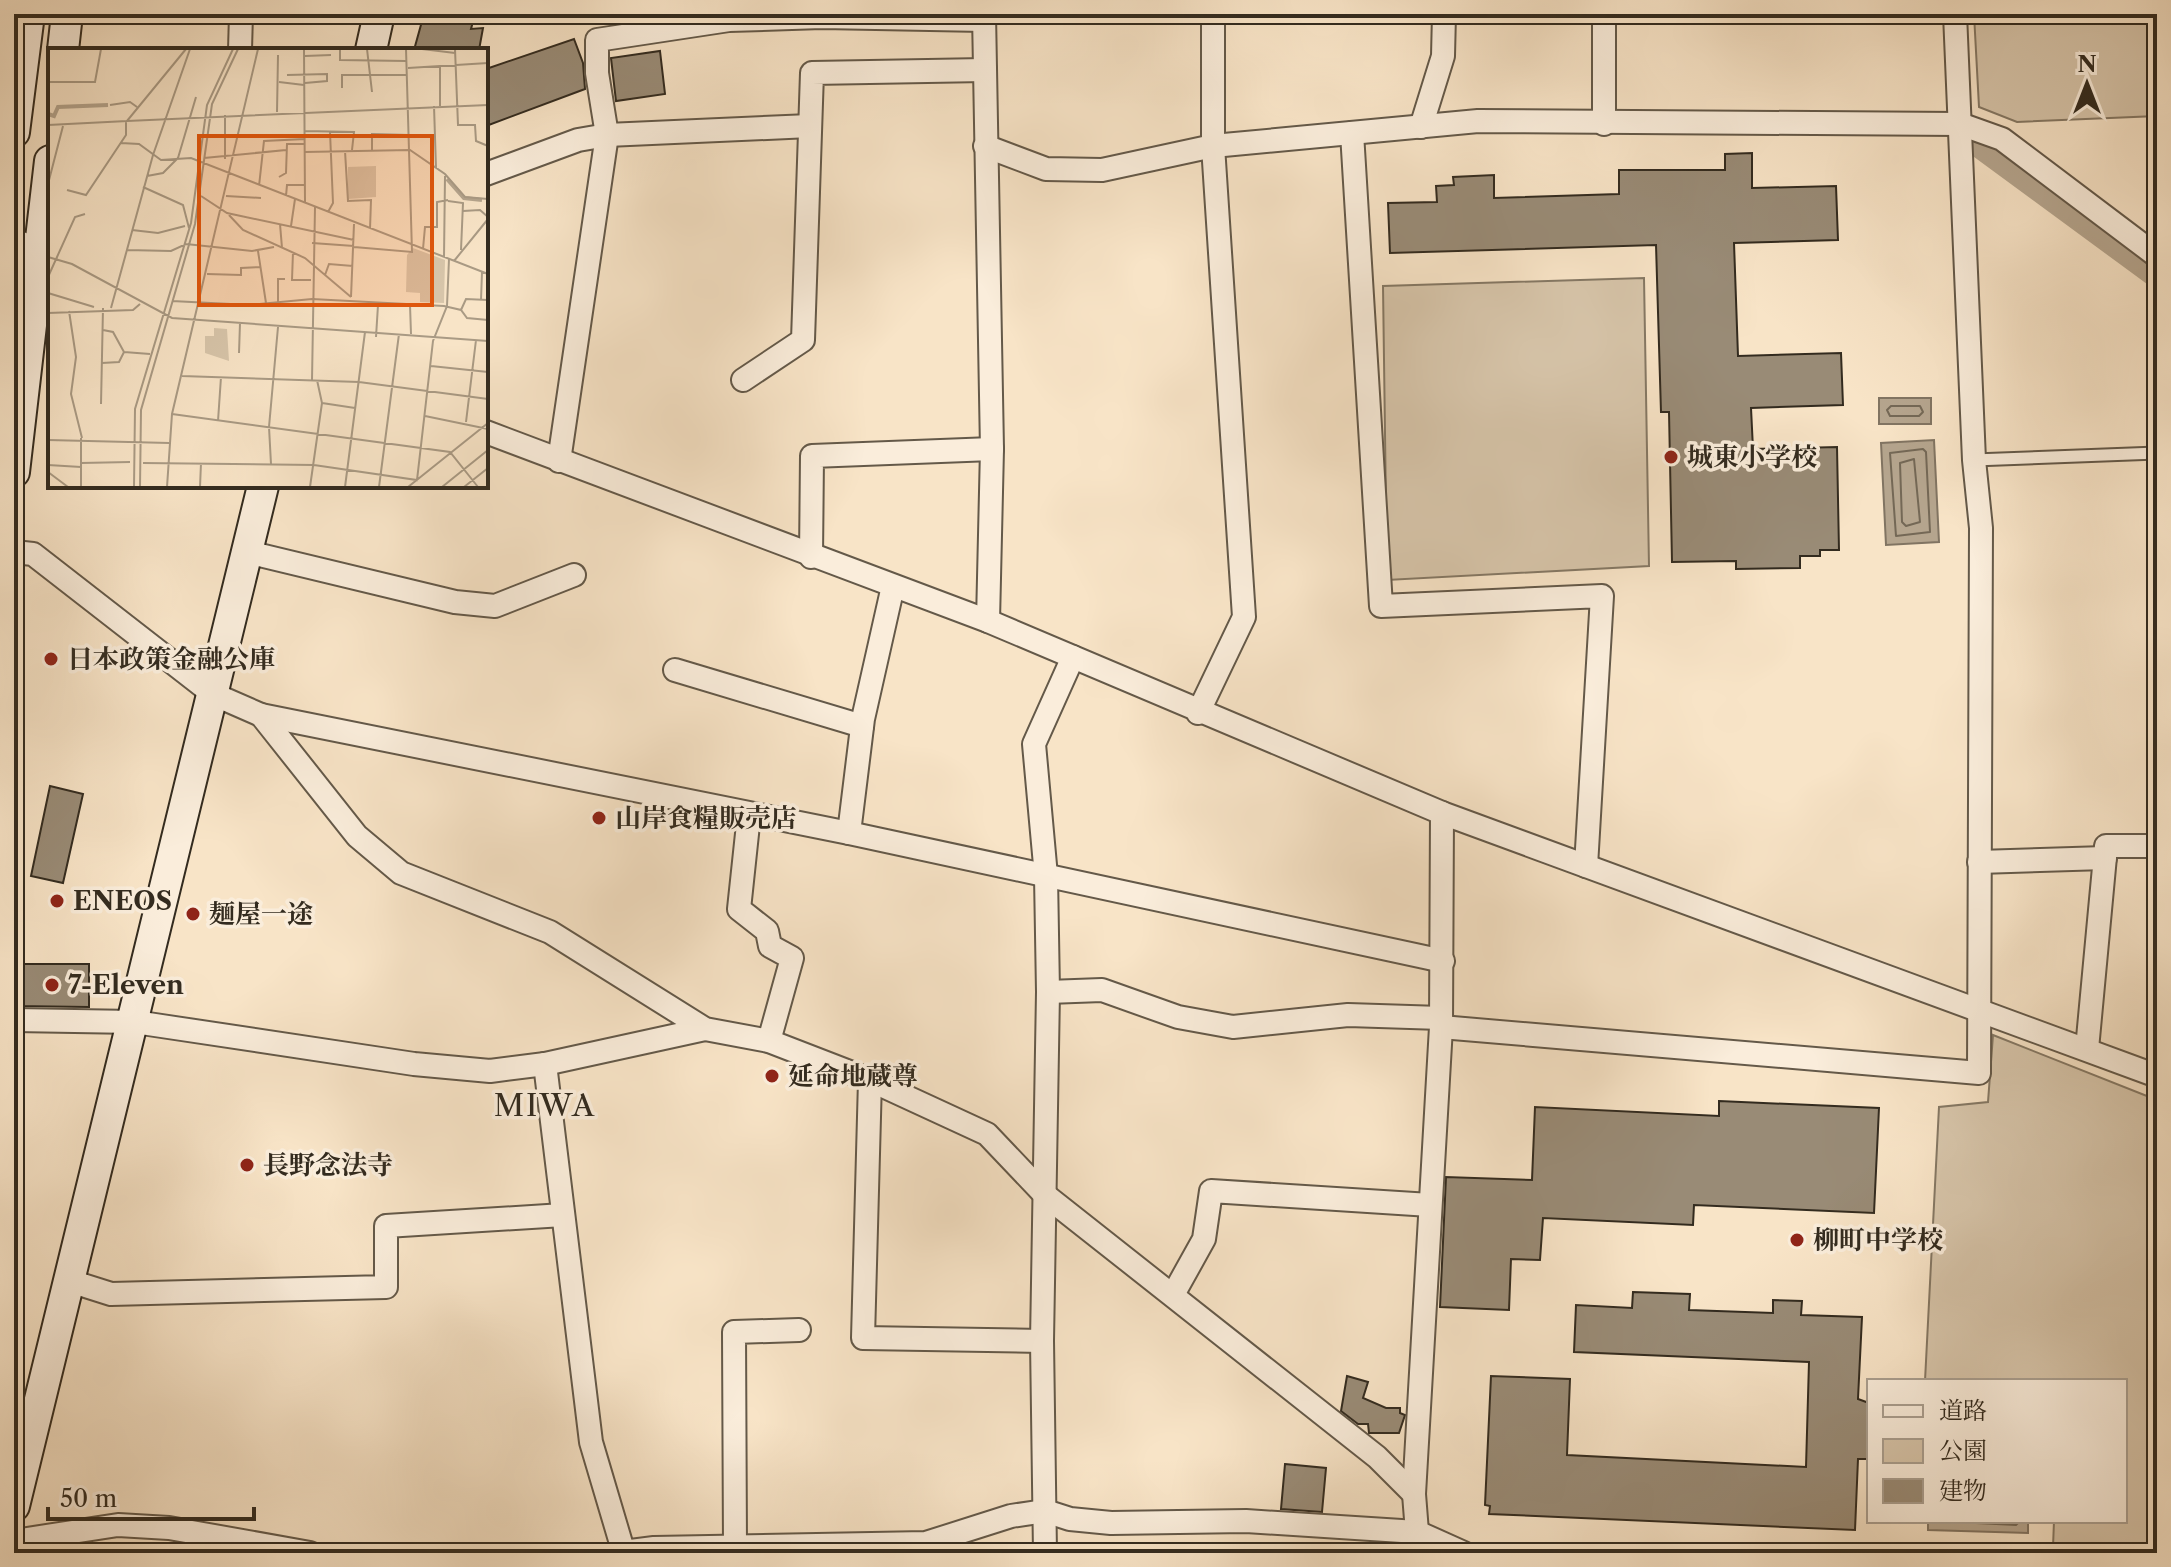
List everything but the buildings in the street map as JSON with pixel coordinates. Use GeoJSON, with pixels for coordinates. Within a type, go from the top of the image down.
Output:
{"type":"FeatureCollection","features":[{"type":"Feature","properties":{"kind":"street"},"geometry":{"type":"LineString","coordinates":[[14,132],[29,14]]}},
{"type":"Feature","properties":{"kind":"street"},"geometry":{"type":"LineString","coordinates":[[63,48],[67,14]]}},
{"type":"Feature","properties":{"kind":"street"},"geometry":{"type":"LineString","coordinates":[[240,48],[241,14]]}},
{"type":"Feature","properties":{"kind":"street"},"geometry":{"type":"LineString","coordinates":[[371,48],[379,14]]}},
{"type":"Feature","properties":{"kind":"street"},"geometry":{"type":"LineString","coordinates":[[1198,713],[1244,617],[1213,146],[1213,14]]}},
{"type":"Feature","properties":{"kind":"street"},"geometry":{"type":"LineString","coordinates":[[1421,127],[1443,56],[1444,14]]}},
{"type":"Feature","properties":{"kind":"street"},"geometry":{"type":"LineString","coordinates":[[1604,14],[1604,124]]}},
{"type":"Feature","properties":{"kind":"street"},"geometry":{"type":"LineString","coordinates":[[1048,992],[1102,990],[1178,1017],[1233,1027],[1348,1015],[1979,1073],[1983,613],[1955,14]]}},
{"type":"Feature","properties":{"kind":"street"},"geometry":{"type":"LineString","coordinates":[[559,461],[607,135],[597,73],[597,40],[729,20],[984,17],[992,449],[988,621]]}},
{"type":"Feature","properties":{"kind":"street"},"geometry":{"type":"LineString","coordinates":[[743,380],[803,340],[812,73],[985,70]]}},
{"type":"Feature","properties":{"kind":"street"},"geometry":{"type":"LineString","coordinates":[[985,146],[1046,169],[1102,170],[1213,146],[1478,121],[1960,124],[2002,139],[2157,256]]}},
{"type":"Feature","properties":{"kind":"street"},"geometry":{"type":"LineString","coordinates":[[488,173],[578,140],[607,135],[810,126]]}},
{"type":"Feature","properties":{"kind":"street"},"geometry":{"type":"LineString","coordinates":[[1352,133],[1381,606],[1602,596],[1586,866]]}},
{"type":"Feature","properties":{"kind":"street"},"geometry":{"type":"LineString","coordinates":[[14,472],[35,249],[48,204]]}},
{"type":"Feature","properties":{"kind":"street"},"geometry":{"type":"LineString","coordinates":[[488,433],[811,557],[988,621],[1198,713],[1442,813],[2157,1076]]}},
{"type":"Feature","properties":{"kind":"street"},"geometry":{"type":"LineString","coordinates":[[811,557],[812,456],[992,449]]}},
{"type":"Feature","properties":{"kind":"street"},"geometry":{"type":"LineString","coordinates":[[14,1506],[135,1022],[263,488]]}},
{"type":"Feature","properties":{"kind":"street"},"geometry":{"type":"LineString","coordinates":[[14,552],[33,554],[213,694],[261,715],[849,833],[1443,961]]}},
{"type":"Feature","properties":{"kind":"street"},"geometry":{"type":"LineString","coordinates":[[247,552],[455,602],[495,606],[574,575]]}},
{"type":"Feature","properties":{"kind":"street"},"geometry":{"type":"LineString","coordinates":[[849,833],[862,726],[893,586]]}},
{"type":"Feature","properties":{"kind":"street"},"geometry":{"type":"LineString","coordinates":[[1045,1553],[1042,1341],[1048,992],[1046,876],[1034,744],[1073,657]]}},
{"type":"Feature","properties":{"kind":"street"},"geometry":{"type":"LineString","coordinates":[[675,670],[862,726]]}},
{"type":"Feature","properties":{"kind":"street"},"geometry":{"type":"LineString","coordinates":[[261,715],[357,836],[401,873],[550,932],[705,1029],[769,1041],[870,1080],[987,1134],[1045,1195],[1174,1293],[1391,1468],[1414,1494]]}},
{"type":"Feature","properties":{"kind":"street"},"geometry":{"type":"LineString","coordinates":[[1417,1532],[1414,1494],[1441,1022],[1442,813]]}},
{"type":"Feature","properties":{"kind":"street"},"geometry":{"type":"LineString","coordinates":[[749,815],[739,909],[767,931],[770,946],[792,958],[769,1041]]}},
{"type":"Feature","properties":{"kind":"street"},"geometry":{"type":"LineString","coordinates":[[2087,1049],[2106,846],[2157,846]]}},
{"type":"Feature","properties":{"kind":"street"},"geometry":{"type":"LineString","coordinates":[[1979,862],[2105,858]]}},
{"type":"Feature","properties":{"kind":"street"},"geometry":{"type":"LineString","coordinates":[[14,1020],[135,1022],[414,1064],[490,1071],[545,1064],[705,1029]]}},
{"type":"Feature","properties":{"kind":"street"},"geometry":{"type":"LineString","coordinates":[[545,1064],[591,1442],[619,1552],[926,1543],[984,1523],[1045,1511],[1070,1519],[1111,1523],[1246,1521],[1417,1532],[1464,1553]]}},
{"type":"Feature","properties":{"kind":"street"},"geometry":{"type":"LineString","coordinates":[[870,1080],[863,1338],[1042,1341]]}},
{"type":"Feature","properties":{"kind":"street"},"geometry":{"type":"LineString","coordinates":[[1174,1293],[1204,1239],[1211,1191],[1430,1205]]}},
{"type":"Feature","properties":{"kind":"street"},"geometry":{"type":"LineString","coordinates":[[70,1281],[111,1294],[386,1287],[386,1226],[563,1215]]}},
{"type":"Feature","properties":{"kind":"street"},"geometry":{"type":"LineString","coordinates":[[735,1547],[734,1332],[799,1330]]}},
{"type":"Feature","properties":{"kind":"street"},"geometry":{"type":"LineString","coordinates":[[14,1541],[118,1525],[169,1528],[310,1553]]}},
{"type":"Feature","properties":{"kind":"lane"},"geometry":{"type":"LineString","coordinates":[[1974,460],[2157,453]]}},
{"type":"Feature","properties":{"kind":"green space"},"geometry":{"type":"Polygon","coordinates":[[[1974,14],[2157,14],[2157,116],[2017,122],[1979,107],[1974,14]]]}},
{"type":"Feature","properties":{"kind":"green space"},"geometry":{"type":"Polygon","coordinates":[[[1644,278],[1649,566],[1387,580],[1383,286],[1644,278]]]}},
{"type":"Feature","properties":{"kind":"green space"},"geometry":{"type":"Polygon","coordinates":[[[1993,1035],[2157,1100],[2157,1549],[2053,1547],[2054,1523],[2127,1523],[2127,1379],[1925,1379],[1939,1107],[1988,1102],[1993,1035]]]}},
{"type":"Feature","properties":{"kind":"water"},"geometry":{"type":"Polygon","coordinates":[[[1879,398],[1931,398],[1931,424],[1879,424],[1879,398]]]}},
{"type":"Feature","properties":{"kind":"water"},"geometry":{"type":"Polygon","coordinates":[[[1934,440],[1939,542],[1886,545],[1881,443],[1934,440]]]}},
{"type":"Feature","properties":{"kind":"water"},"geometry":{"type":"Polygon","coordinates":[[[1928,1523],[2028,1523],[2028,1533],[1928,1530],[1928,1523]]]}},
{"type":"Feature","properties":{"kind":"waterway"},"geometry":{"type":"LineString","coordinates":[[1980,144],[2157,274]]}},
{"type":"Feature","properties":{"kind":"place","name":"城東小学校"},"geometry":{"type":"Point","coordinates":[1671,457]}},
{"type":"Feature","properties":{"kind":"place","name":"日本政策金融公庫"},"geometry":{"type":"Point","coordinates":[51,659]}},
{"type":"Feature","properties":{"kind":"place","name":"山岸食糧販売店"},"geometry":{"type":"Point","coordinates":[599,818]}},
{"type":"Feature","properties":{"kind":"place","name":"ENEOS"},"geometry":{"type":"Point","coordinates":[57,901]}},
{"type":"Feature","properties":{"kind":"place","name":"麺屋一途"},"geometry":{"type":"Point","coordinates":[193,914]}},
{"type":"Feature","properties":{"kind":"place","name":"7-Eleven"},"geometry":{"type":"Point","coordinates":[52,985]}},
{"type":"Feature","properties":{"kind":"place","name":"延命地蔵尊"},"geometry":{"type":"Point","coordinates":[772,1076]}},
{"type":"Feature","properties":{"kind":"place","name":"長野念法寺"},"geometry":{"type":"Point","coordinates":[247,1165]}},
{"type":"Feature","properties":{"kind":"place","name":"柳町中学校"},"geometry":{"type":"Point","coordinates":[1797,1240]}},
{"type":"Feature","properties":{"kind":"district","name":"MIWA"},"geometry":{"type":"Point","coordinates":[545,1105]}}]}
